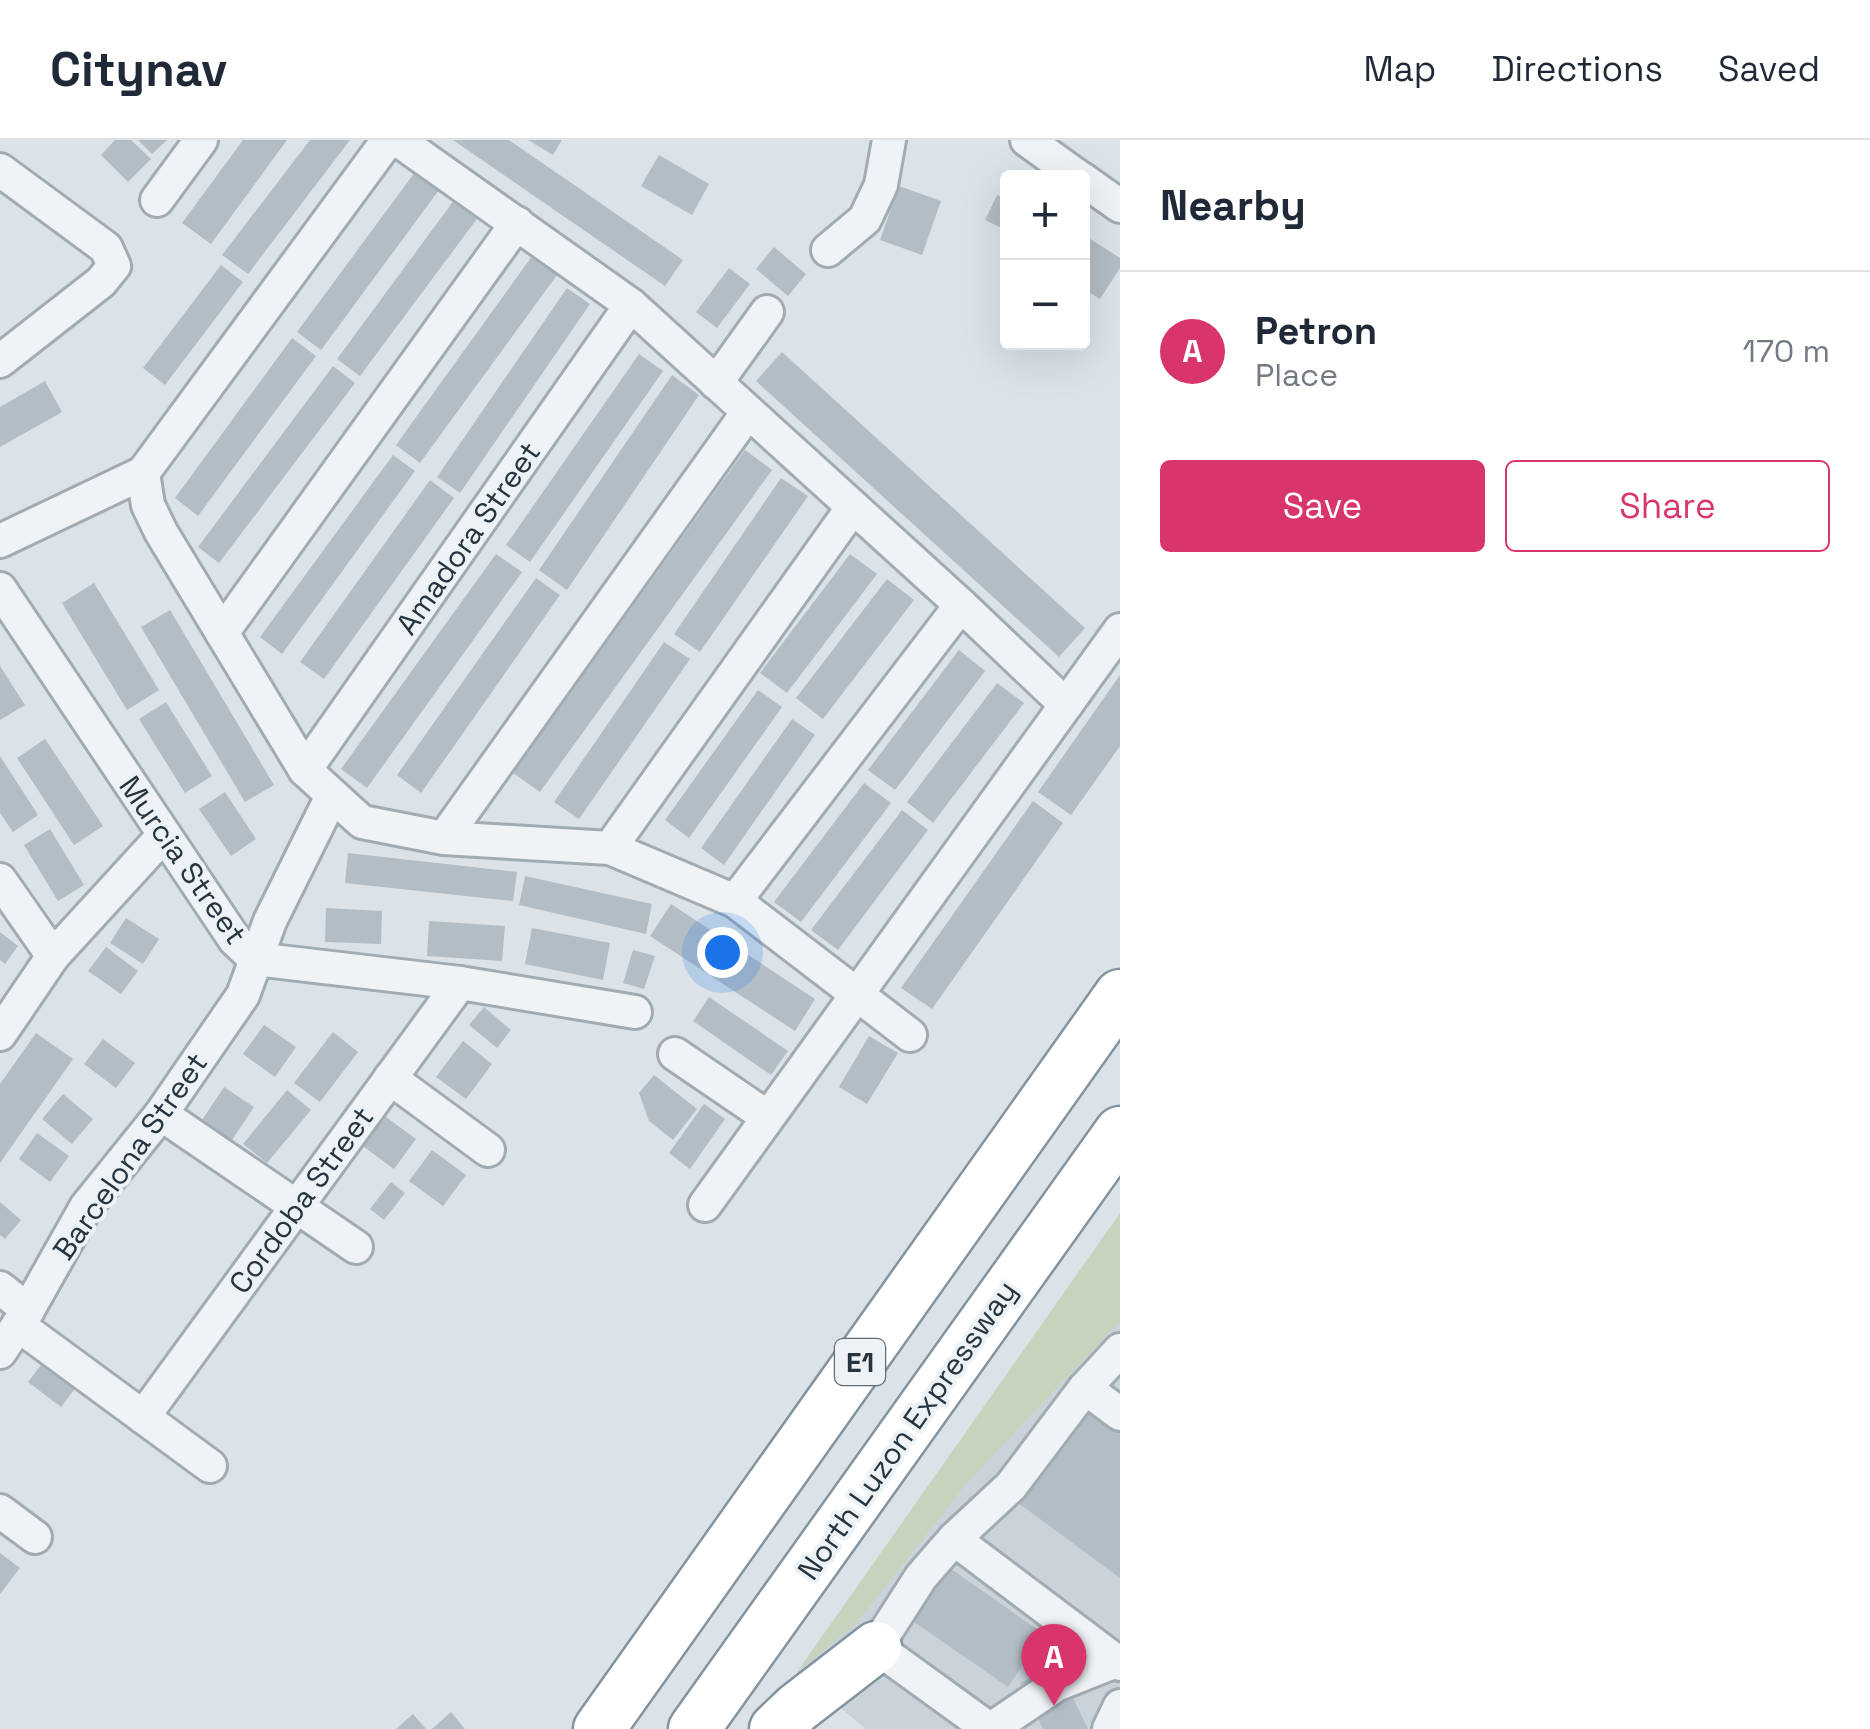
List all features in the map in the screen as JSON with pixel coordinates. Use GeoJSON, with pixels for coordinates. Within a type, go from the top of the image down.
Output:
{"type":"FeatureCollection","features":[{"type":"Feature","properties":{"kind":"highway","name":"E1"},"geometry":{"type":"LineString","coordinates":[[599,1729],[1120,995]]}},
{"type":"Feature","properties":{"kind":"highway","name":"North Luzon Expressway"},"geometry":{"type":"LineString","coordinates":[[694,1729],[1120,1132]]}},
{"type":"Feature","properties":{"kind":"highway"},"geometry":{"type":"LineString","coordinates":[[774,1729],[876,1647]]}},
{"type":"Feature","properties":{"kind":"street"},"geometry":{"type":"LineString","coordinates":[[157,200],[201,140]]}},
{"type":"Feature","properties":{"kind":"street"},"geometry":{"type":"LineString","coordinates":[[0,541],[143,473],[388,140]]}},
{"type":"Feature","properties":{"kind":"street"},"geometry":{"type":"LineString","coordinates":[[398,140],[631,305],[962,605],[1066,705]]}},
{"type":"Feature","properties":{"kind":"street"},"geometry":{"type":"LineString","coordinates":[[828,250],[864,219],[881,185],[889,140]]}},
{"type":"Feature","properties":{"kind":"street"},"geometry":{"type":"LineString","coordinates":[[1027,140],[1070,170]]}},
{"type":"Feature","properties":{"kind":"street"},"geometry":{"type":"LineString","coordinates":[[1090,184],[1120,206]]}},
{"type":"Feature","properties":{"kind":"street"},"geometry":{"type":"LineString","coordinates":[[0,361],[101,282],[114,266],[106,248],[7,185]]}},
{"type":"Feature","properties":{"kind":"street"},"geometry":{"type":"LineString","coordinates":[[222,633],[516,223]]}},
{"type":"Feature","properties":{"kind":"street","name":"Amadora Street"},"geometry":{"type":"LineString","coordinates":[[305,770],[631,305]]}},
{"type":"Feature","properties":{"kind":"street"},"geometry":{"type":"LineString","coordinates":[[716,383],[766,312]]}},
{"type":"Feature","properties":{"kind":"street"},"geometry":{"type":"LineString","coordinates":[[444,838],[748,412]]}},
{"type":"Feature","properties":{"kind":"street"},"geometry":{"type":"LineString","coordinates":[[143,473],[148,505],[161,532],[305,770],[362,822],[444,838],[610,848],[735,901],[910,1035]]}},
{"type":"Feature","properties":{"kind":"street"},"geometry":{"type":"LineString","coordinates":[[610,848],[853,507]]}},
{"type":"Feature","properties":{"kind":"street","name":"Murcia Street"},"geometry":{"type":"LineString","coordinates":[[0,589],[162,836],[235,940],[255,959],[460,983],[635,1012]]}},
{"type":"Feature","properties":{"kind":"street"},"geometry":{"type":"LineString","coordinates":[[735,901],[962,605]]}},
{"type":"Feature","properties":{"kind":"street"},"geometry":{"type":"LineString","coordinates":[[705,1205],[1120,630]]}},
{"type":"Feature","properties":{"kind":"street","name":"Barcelona Street"},"geometry":{"type":"LineString","coordinates":[[16,1329],[86,1207],[161,1114],[243,995],[270,920],[332,798]]}},
{"type":"Feature","properties":{"kind":"street"},"geometry":{"type":"LineString","coordinates":[[0,1034],[53,956],[162,836]]}},
{"type":"Feature","properties":{"kind":"street"},"geometry":{"type":"LineString","coordinates":[[0,880],[53,956]]}},
{"type":"Feature","properties":{"kind":"street","name":"Cordoba Street"},"geometry":{"type":"LineString","coordinates":[[143,1417],[460,983]]}},
{"type":"Feature","properties":{"kind":"street"},"geometry":{"type":"LineString","coordinates":[[675,1054],[766,1116]]}},
{"type":"Feature","properties":{"kind":"street"},"geometry":{"type":"LineString","coordinates":[[390,1078],[488,1150]]}},
{"type":"Feature","properties":{"kind":"street"},"geometry":{"type":"LineString","coordinates":[[161,1114],[356,1247]]}},
{"type":"Feature","properties":{"kind":"street"},"geometry":{"type":"LineString","coordinates":[[0,1288],[16,1329],[210,1466]]}},
{"type":"Feature","properties":{"kind":"street"},"geometry":{"type":"LineString","coordinates":[[1118,1662],[1056,1685],[990,1729],[876,1647],[921,1578],[954,1538],[1011,1486],[1084,1388],[1120,1350]]}},
{"type":"Feature","properties":{"kind":"street"},"geometry":{"type":"LineString","coordinates":[[1084,1388],[1120,1414]]}},
{"type":"Feature","properties":{"kind":"street"},"geometry":{"type":"LineString","coordinates":[[0,1512],[35,1537]]}},
{"type":"Feature","properties":{"kind":"street"},"geometry":{"type":"LineString","coordinates":[[954,1538],[1118,1662]]}},
{"type":"Feature","properties":{"kind":"shaded area"},"geometry":{"type":"Polygon","coordinates":[[[1120,1216],[1120,1729],[866,1729],[797,1672],[1120,1216]]]}},
{"type":"Feature","properties":{"kind":"green space"},"geometry":{"type":"Polygon","coordinates":[[[1120,1213],[1120,1321],[966,1484],[856,1624],[797,1672],[1120,1213]]]}},
{"type":"Feature","properties":{"kind":"building"},"geometry":{"type":"Polygon","coordinates":[[[115,140],[131,140],[151,159],[128,182],[101,155],[115,140]]]}},
{"type":"Feature","properties":{"kind":"building"},"geometry":{"type":"Polygon","coordinates":[[[138,140],[167,140],[152,154],[138,140]]]}},
{"type":"Feature","properties":{"kind":"building"},"geometry":{"type":"Polygon","coordinates":[[[243,140],[287,140],[211,244],[182,223],[243,140]]]}},
{"type":"Feature","properties":{"kind":"building"},"geometry":{"type":"Polygon","coordinates":[[[310,140],[350,140],[248,274],[222,255],[310,140]]]}},
{"type":"Feature","properties":{"kind":"building"},"geometry":{"type":"Polygon","coordinates":[[[453,140],[509,140],[683,260],[665,286],[453,140]]]}},
{"type":"Feature","properties":{"kind":"building"},"geometry":{"type":"Polygon","coordinates":[[[528,140],[562,140],[553,155],[528,140]]]}},
{"type":"Feature","properties":{"kind":"building"},"geometry":{"type":"Polygon","coordinates":[[[659,155],[709,184],[692,215],[641,186],[659,155]]]}},
{"type":"Feature","properties":{"kind":"building"},"geometry":{"type":"Polygon","coordinates":[[[415,172],[439,190],[321,350],[297,332],[415,172]]]}},
{"type":"Feature","properties":{"kind":"building"},"geometry":{"type":"Polygon","coordinates":[[[899,186],[941,201],[922,255],[880,240],[899,186]]]}},
{"type":"Feature","properties":{"kind":"building"},"geometry":{"type":"Polygon","coordinates":[[[997,195],[1000,196],[1000,227],[985,220],[997,195]]]}},
{"type":"Feature","properties":{"kind":"building"},"geometry":{"type":"Polygon","coordinates":[[[455,199],[479,216],[360,376],[337,359],[455,199]]]}},
{"type":"Feature","properties":{"kind":"building"},"geometry":{"type":"Polygon","coordinates":[[[1090,239],[1120,258],[1120,268],[1100,299],[1090,293],[1090,239]]]}},
{"type":"Feature","properties":{"kind":"building"},"geometry":{"type":"Polygon","coordinates":[[[774,247],[806,274],[788,296],[756,269],[774,247]]]}},
{"type":"Feature","properties":{"kind":"building"},"geometry":{"type":"Polygon","coordinates":[[[535,252],[560,271],[420,463],[396,445],[535,252]]]}},
{"type":"Feature","properties":{"kind":"building"},"geometry":{"type":"Polygon","coordinates":[[[221,265],[243,282],[165,385],[143,368],[221,265]]]}},
{"type":"Feature","properties":{"kind":"building"},"geometry":{"type":"Polygon","coordinates":[[[729,268],[750,284],[717,328],[696,312],[729,268]]]}},
{"type":"Feature","properties":{"kind":"building"},"geometry":{"type":"Polygon","coordinates":[[[567,288],[590,304],[460,493],[437,477],[567,288]]]}},
{"type":"Feature","properties":{"kind":"building"},"geometry":{"type":"Polygon","coordinates":[[[292,338],[316,356],[198,516],[175,498],[292,338]]]}},
{"type":"Feature","properties":{"kind":"building"},"geometry":{"type":"Polygon","coordinates":[[[782,352],[1085,628],[1059,657],[756,381],[782,352]]]}},
{"type":"Feature","properties":{"kind":"building"},"geometry":{"type":"Polygon","coordinates":[[[639,354],[663,371],[530,562],[506,545],[639,354]]]}},
{"type":"Feature","properties":{"kind":"building"},"geometry":{"type":"Polygon","coordinates":[[[333,366],[355,383],[219,563],[198,547],[333,366]]]}},
{"type":"Feature","properties":{"kind":"building"},"geometry":{"type":"Polygon","coordinates":[[[672,375],[699,395],[567,590],[539,570],[672,375]]]}},
{"type":"Feature","properties":{"kind":"building"},"geometry":{"type":"Polygon","coordinates":[[[45,381],[62,412],[0,447],[0,407],[45,381]]]}},
{"type":"Feature","properties":{"kind":"building"},"geometry":{"type":"Polygon","coordinates":[[[745,450],[772,470],[540,792],[513,773],[745,450]]]}},
{"type":"Feature","properties":{"kind":"building"},"geometry":{"type":"Polygon","coordinates":[[[393,455],[415,471],[282,654],[260,637],[393,455]]]}},
{"type":"Feature","properties":{"kind":"building"},"geometry":{"type":"Polygon","coordinates":[[[781,478],[808,496],[700,652],[674,634],[781,478]]]}},
{"type":"Feature","properties":{"kind":"building"},"geometry":{"type":"Polygon","coordinates":[[[430,480],[454,498],[324,679],[300,662],[430,480]]]}},
{"type":"Feature","properties":{"kind":"building"},"geometry":{"type":"Polygon","coordinates":[[[496,554],[522,572],[367,788],[341,769],[496,554]]]}},
{"type":"Feature","properties":{"kind":"building"},"geometry":{"type":"Polygon","coordinates":[[[850,554],[877,574],[787,693],[760,673],[850,554]]]}},
{"type":"Feature","properties":{"kind":"building"},"geometry":{"type":"Polygon","coordinates":[[[536,578],[560,595],[421,793],[397,775],[536,578]]]}},
{"type":"Feature","properties":{"kind":"building"},"geometry":{"type":"Polygon","coordinates":[[[887,579],[914,600],[823,719],[796,698],[887,579]]]}},
{"type":"Feature","properties":{"kind":"building"},"geometry":{"type":"Polygon","coordinates":[[[94,583],[159,690],[127,710],[62,603],[94,583]]]}},
{"type":"Feature","properties":{"kind":"building"},"geometry":{"type":"Polygon","coordinates":[[[170,610],[274,785],[245,802],[141,627],[170,610]]]}},
{"type":"Feature","properties":{"kind":"building"},"geometry":{"type":"Polygon","coordinates":[[[664,642],[690,659],[579,819],[554,802],[664,642]]]}},
{"type":"Feature","properties":{"kind":"building"},"geometry":{"type":"Polygon","coordinates":[[[959,650],[985,671],[895,790],[868,770],[959,650]]]}},
{"type":"Feature","properties":{"kind":"building"},"geometry":{"type":"Polygon","coordinates":[[[0,666],[25,705],[0,720],[0,666]]]}},
{"type":"Feature","properties":{"kind":"building"},"geometry":{"type":"Polygon","coordinates":[[[1120,675],[1120,746],[1071,815],[1038,792],[1120,675]]]}},
{"type":"Feature","properties":{"kind":"building"},"geometry":{"type":"Polygon","coordinates":[[[997,683],[1024,703],[933,823],[907,802],[997,683]]]}},
{"type":"Feature","properties":{"kind":"building"},"geometry":{"type":"Polygon","coordinates":[[[758,690],[782,707],[689,838],[665,820],[758,690]]]}},
{"type":"Feature","properties":{"kind":"building"},"geometry":{"type":"Polygon","coordinates":[[[166,702],[212,776],[185,793],[139,719],[166,702]]]}},
{"type":"Feature","properties":{"kind":"building"},"geometry":{"type":"Polygon","coordinates":[[[792,719],[815,735],[724,865],[701,848],[792,719]]]}},
{"type":"Feature","properties":{"kind":"building"},"geometry":{"type":"Polygon","coordinates":[[[45,739],[103,826],[74,845],[17,758],[45,739]]]}},
{"type":"Feature","properties":{"kind":"building"},"geometry":{"type":"Polygon","coordinates":[[[0,756],[38,815],[13,832],[0,813],[0,756]]]}},
{"type":"Feature","properties":{"kind":"building"},"geometry":{"type":"Polygon","coordinates":[[[864,783],[891,803],[801,922],[774,902],[864,783]]]}},
{"type":"Feature","properties":{"kind":"building"},"geometry":{"type":"Polygon","coordinates":[[[225,792],[256,839],[231,856],[199,809],[225,792]]]}},
{"type":"Feature","properties":{"kind":"building"},"geometry":{"type":"Polygon","coordinates":[[[1033,801],[1063,823],[932,1009],[901,988],[1033,801]]]}},
{"type":"Feature","properties":{"kind":"building"},"geometry":{"type":"Polygon","coordinates":[[[902,810],[928,830],[838,950],[811,930],[902,810]]]}},
{"type":"Feature","properties":{"kind":"building"},"geometry":{"type":"Polygon","coordinates":[[[50,829],[84,885],[58,901],[24,845],[50,829]]]}},
{"type":"Feature","properties":{"kind":"building"},"geometry":{"type":"Polygon","coordinates":[[[348,853],[517,872],[513,901],[345,883],[348,853]]]}},
{"type":"Feature","properties":{"kind":"building"},"geometry":{"type":"Polygon","coordinates":[[[525,876],[652,904],[646,934],[519,905],[525,876]]]}},
{"type":"Feature","properties":{"kind":"building"},"geometry":{"type":"Polygon","coordinates":[[[671,904],[815,999],[795,1031],[650,936],[671,904]]]}},
{"type":"Feature","properties":{"kind":"building"},"geometry":{"type":"Polygon","coordinates":[[[326,908],[382,911],[381,944],[325,942],[326,908]]]}},
{"type":"Feature","properties":{"kind":"building"},"geometry":{"type":"Polygon","coordinates":[[[126,918],[159,939],[143,964],[110,943],[126,918]]]}},
{"type":"Feature","properties":{"kind":"building"},"geometry":{"type":"Polygon","coordinates":[[[429,921],[505,926],[502,961],[427,956],[429,921]]]}},
{"type":"Feature","properties":{"kind":"building"},"geometry":{"type":"Polygon","coordinates":[[[532,928],[610,943],[603,980],[525,964],[532,928]]]}},
{"type":"Feature","properties":{"kind":"building"},"geometry":{"type":"Polygon","coordinates":[[[0,932],[18,946],[5,964],[0,960],[0,932]]]}},
{"type":"Feature","properties":{"kind":"building"},"geometry":{"type":"Polygon","coordinates":[[[106,947],[138,971],[121,994],[88,971],[106,947]]]}},
{"type":"Feature","properties":{"kind":"building"},"geometry":{"type":"Polygon","coordinates":[[[633,950],[655,956],[644,989],[623,983],[633,950]]]}},
{"type":"Feature","properties":{"kind":"building"},"geometry":{"type":"Polygon","coordinates":[[[709,997],[788,1051],[771,1075],[693,1021],[709,997]]]}},
{"type":"Feature","properties":{"kind":"building"},"geometry":{"type":"Polygon","coordinates":[[[484,1007],[511,1030],[497,1048],[469,1025],[484,1007]]]}},
{"type":"Feature","properties":{"kind":"building"},"geometry":{"type":"Polygon","coordinates":[[[264,1025],[296,1047],[275,1077],[243,1054],[264,1025]]]}},
{"type":"Feature","properties":{"kind":"building"},"geometry":{"type":"Polygon","coordinates":[[[333,1032],[358,1052],[320,1102],[294,1083],[333,1032]]]}},
{"type":"Feature","properties":{"kind":"building"},"geometry":{"type":"Polygon","coordinates":[[[36,1033],[73,1059],[0,1163],[0,1084],[36,1033]]]}},
{"type":"Feature","properties":{"kind":"building"},"geometry":{"type":"Polygon","coordinates":[[[869,1036],[898,1053],[867,1104],[839,1087],[869,1036]]]}},
{"type":"Feature","properties":{"kind":"building"},"geometry":{"type":"Polygon","coordinates":[[[103,1039],[135,1063],[116,1088],[84,1064],[103,1039]]]}},
{"type":"Feature","properties":{"kind":"building"},"geometry":{"type":"Polygon","coordinates":[[[463,1041],[492,1064],[466,1099],[436,1077],[463,1041]]]}},
{"type":"Feature","properties":{"kind":"building"},"geometry":{"type":"Polygon","coordinates":[[[654,1075],[697,1109],[673,1140],[649,1121],[639,1093],[654,1075]]]}},
{"type":"Feature","properties":{"kind":"building"},"geometry":{"type":"Polygon","coordinates":[[[224,1087],[254,1107],[232,1140],[202,1120],[224,1087]]]}},
{"type":"Feature","properties":{"kind":"building"},"geometry":{"type":"Polygon","coordinates":[[[287,1090],[311,1110],[267,1163],[243,1144],[287,1090]]]}},
{"type":"Feature","properties":{"kind":"building"},"geometry":{"type":"Polygon","coordinates":[[[63,1094],[93,1119],[72,1144],[42,1119],[63,1094]]]}},
{"type":"Feature","properties":{"kind":"building"},"geometry":{"type":"Polygon","coordinates":[[[704,1104],[725,1119],[690,1169],[669,1153],[704,1104]]]}},
{"type":"Feature","properties":{"kind":"building"},"geometry":{"type":"Polygon","coordinates":[[[382,1114],[416,1139],[394,1169],[360,1144],[382,1114]]]}},
{"type":"Feature","properties":{"kind":"building"},"geometry":{"type":"Polygon","coordinates":[[[37,1133],[69,1156],[50,1182],[19,1159],[37,1133]]]}},
{"type":"Feature","properties":{"kind":"building"},"geometry":{"type":"Polygon","coordinates":[[[432,1150],[466,1175],[443,1206],[409,1181],[432,1150]]]}},
{"type":"Feature","properties":{"kind":"building"},"geometry":{"type":"Polygon","coordinates":[[[391,1182],[405,1193],[384,1220],[370,1209],[391,1182]]]}},
{"type":"Feature","properties":{"kind":"building"},"geometry":{"type":"Polygon","coordinates":[[[0,1202],[21,1220],[5,1239],[0,1235],[0,1202]]]}},
{"type":"Feature","properties":{"kind":"building"},"geometry":{"type":"Polygon","coordinates":[[[44,1361],[77,1386],[61,1407],[28,1382],[44,1361]]]}},
{"type":"Feature","properties":{"kind":"building"},"geometry":{"type":"Polygon","coordinates":[[[1090,1400],[1120,1422],[1120,1578],[1017,1502],[1090,1400]]]}},
{"type":"Feature","properties":{"kind":"building"},"geometry":{"type":"Polygon","coordinates":[[[0,1553],[20,1568],[0,1594],[0,1553]]]}},
{"type":"Feature","properties":{"kind":"building"},"geometry":{"type":"Polygon","coordinates":[[[941,1562],[1044,1634],[1008,1687],[904,1615],[941,1562]]]}},
{"type":"Feature","properties":{"kind":"building"},"geometry":{"type":"Polygon","coordinates":[[[1057,1665],[1088,1729],[1043,1729],[1020,1683],[1057,1665]]]}},
{"type":"Feature","properties":{"kind":"building"},"geometry":{"type":"Polygon","coordinates":[[[451,1712],[465,1729],[432,1729],[451,1712]]]}},
{"type":"Feature","properties":{"kind":"building"},"geometry":{"type":"Polygon","coordinates":[[[413,1714],[426,1729],[396,1729],[413,1714]]]}},
{"type":"Feature","properties":{"kind":"place","name":"Petron"},"geometry":{"type":"Point","coordinates":[1054,1706]}}]}
